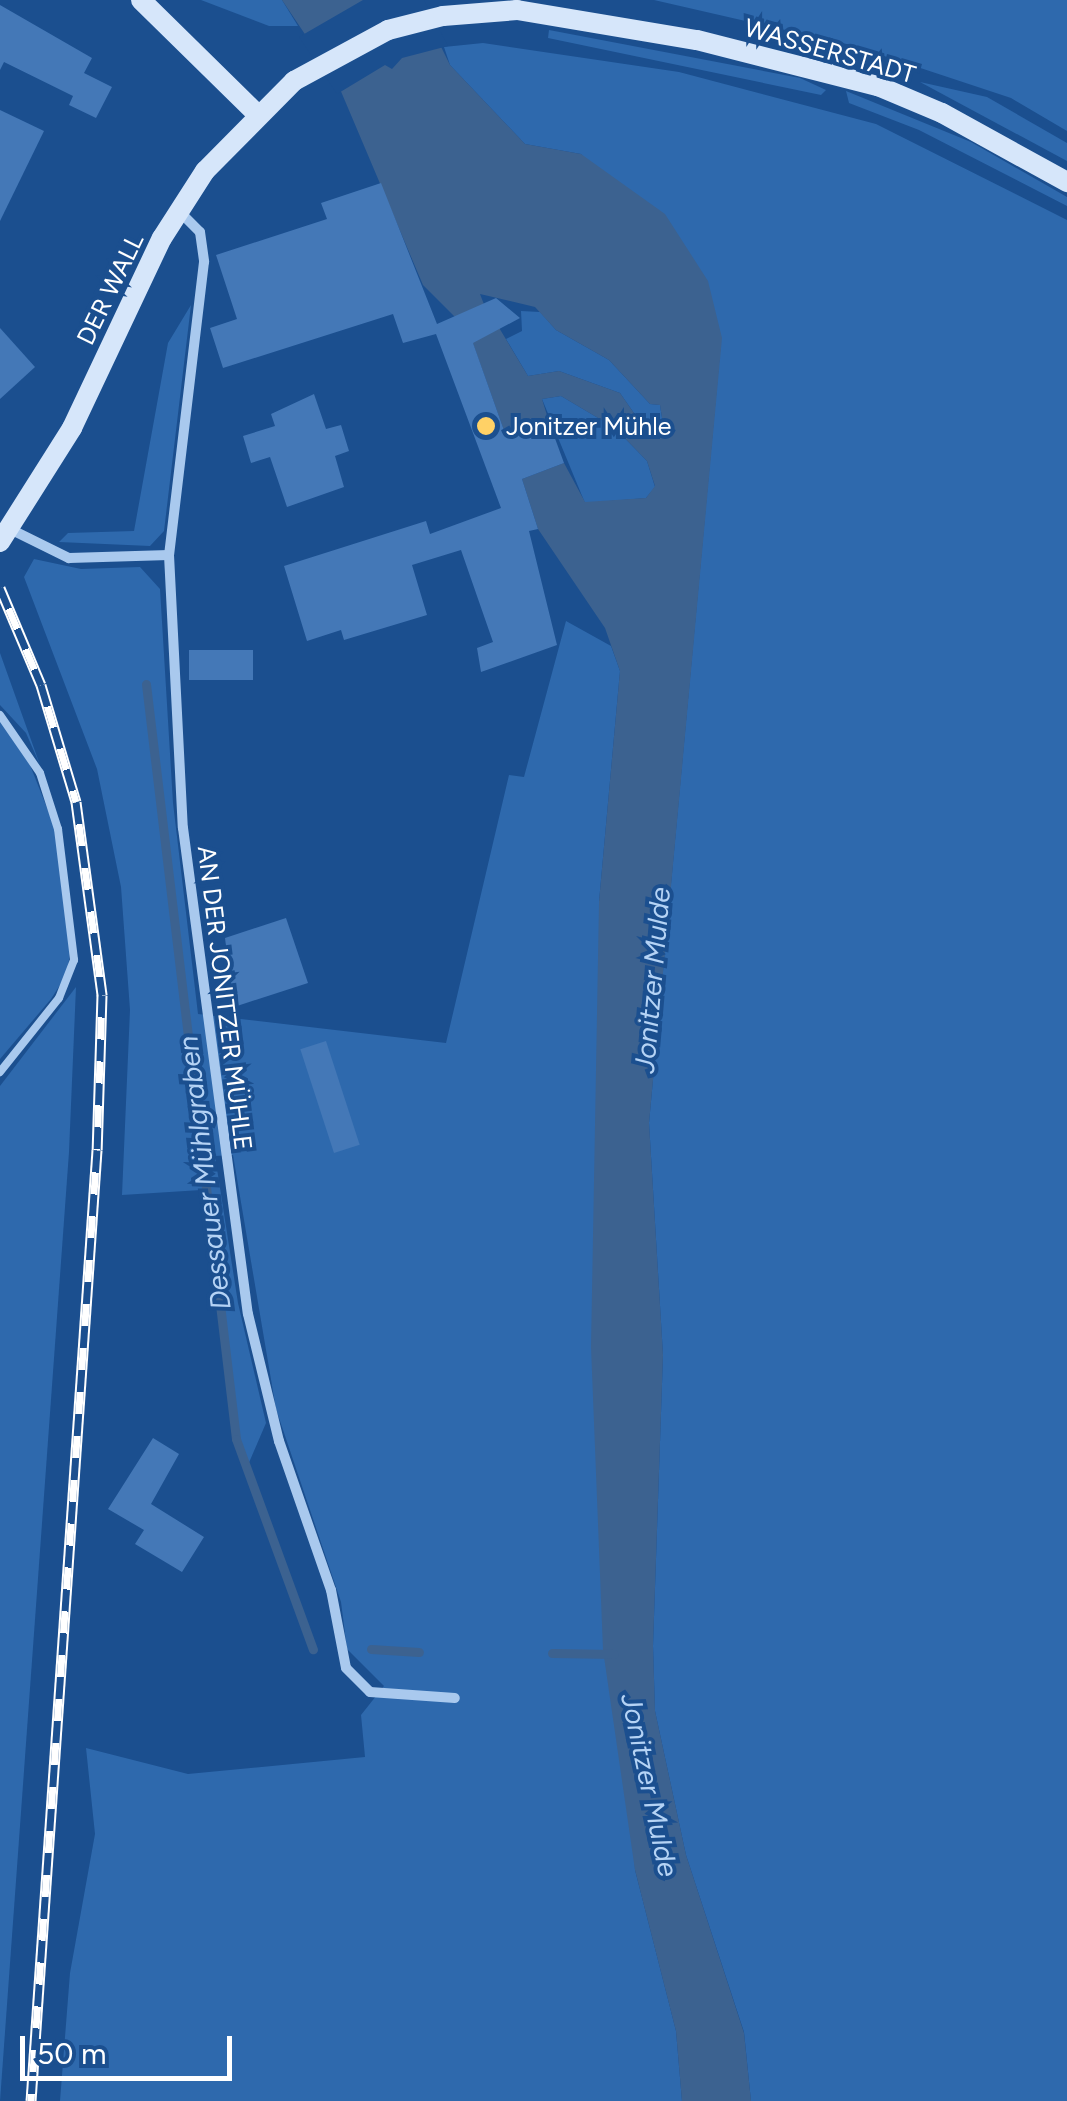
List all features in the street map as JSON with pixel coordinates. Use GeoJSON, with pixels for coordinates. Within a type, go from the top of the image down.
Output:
{"type":"FeatureCollection","features":[{"type":"Feature","properties":{"kind":"main road"},"geometry":{"type":"LineString","coordinates":[[140,0],[256,113]]}},
{"type":"Feature","properties":{"kind":"main road","name":"WASSERSTADT"},"geometry":{"type":"LineString","coordinates":[[294,81],[364,40],[443,16],[553,6],[878,86],[942,113],[1067,182]]}},
{"type":"Feature","properties":{"kind":"main road","name":"DER WALL"},"geometry":{"type":"LineString","coordinates":[[5,535],[72,428],[178,210],[256,113],[294,81]]}},
{"type":"Feature","properties":{"kind":"street","name":"AN DER JONITZER MÜHLE"},"geometry":{"type":"LineString","coordinates":[[178,210],[200,232],[204,262],[169,554],[183,828],[228,1180],[265,1394],[331,1590],[346,1668],[370,1692],[389,1697],[455,1698]]}},
{"type":"Feature","properties":{"kind":"street"},"geometry":{"type":"LineString","coordinates":[[5,535],[68,558],[169,554]]}},
{"type":"Feature","properties":{"kind":"lane"},"geometry":{"type":"LineString","coordinates":[[0,715],[40,774],[58,829],[74,960],[59,998],[0,1072]]}},
{"type":"Feature","properties":{"kind":"shaded area"},"geometry":{"type":"Polygon","coordinates":[[[201,0],[282,0],[298,26],[269,26],[201,0]]]}},
{"type":"Feature","properties":{"kind":"shaded area"},"geometry":{"type":"Polygon","coordinates":[[[654,0],[1067,0],[1067,131],[1011,98],[851,45],[654,0]]]}},
{"type":"Feature","properties":{"kind":"shaded area"},"geometry":{"type":"Polygon","coordinates":[[[549,30],[800,78],[826,90],[821,95],[548,38],[549,30]]]}},
{"type":"Feature","properties":{"kind":"shaded area"},"geometry":{"type":"Polygon","coordinates":[[[483,43],[679,72],[876,124],[1067,220],[1067,2101],[751,2101],[744,2032],[686,1855],[655,1711],[653,1646],[663,1355],[649,1123],[721,342],[581,154],[525,144],[450,65],[444,47],[483,43]]]}},
{"type":"Feature","properties":{"kind":"shaded area"},"geometry":{"type":"Polygon","coordinates":[[[920,82],[987,97],[1067,143],[1067,161],[920,82]]]}},
{"type":"Feature","properties":{"kind":"shaded area"},"geometry":{"type":"Polygon","coordinates":[[[846,91],[971,142],[1067,197],[1067,206],[919,130],[849,103],[846,91]]]}},
{"type":"Feature","properties":{"kind":"shaded area"},"geometry":{"type":"Polygon","coordinates":[[[191,305],[164,531],[150,546],[59,542],[68,533],[134,531],[168,343],[191,305]]]}},
{"type":"Feature","properties":{"kind":"shaded area"},"geometry":{"type":"Polygon","coordinates":[[[521,311],[540,312],[556,330],[609,360],[650,404],[660,405],[664,431],[645,429],[620,393],[559,371],[528,376],[506,339],[522,331],[521,311]]]}},
{"type":"Feature","properties":{"kind":"shaded area"},"geometry":{"type":"Polygon","coordinates":[[[561,396],[615,428],[647,461],[655,487],[646,498],[585,503],[542,399],[561,396]]]}},
{"type":"Feature","properties":{"kind":"shaded area"},"geometry":{"type":"Polygon","coordinates":[[[34,559],[81,569],[140,567],[160,589],[173,803],[198,1014],[446,1043],[509,775],[524,777],[566,621],[611,646],[620,671],[599,902],[635,1870],[676,2031],[682,2101],[60,2101],[70,1973],[95,1834],[86,1748],[188,1774],[365,1757],[361,1715],[384,1686],[347,1649],[341,1602],[276,1409],[233,1155],[215,1156],[238,1303],[266,1423],[245,1472],[201,1190],[122,1195],[130,1010],[121,887],[97,769],[24,577],[34,559]]]}},
{"type":"Feature","properties":{"kind":"shaded area"},"geometry":{"type":"Polygon","coordinates":[[[0,653],[40,765],[26,733],[0,705],[0,653]]]}},
{"type":"Feature","properties":{"kind":"shaded area"},"geometry":{"type":"Polygon","coordinates":[[[0,721],[30,765],[55,828],[70,953],[67,974],[51,999],[0,1059],[0,721]]]}},
{"type":"Feature","properties":{"kind":"shaded area"},"geometry":{"type":"Polygon","coordinates":[[[76,987],[69,1152],[0,2101],[0,1086],[76,987]]]}},
{"type":"Feature","properties":{"kind":"water","name":"Jonitzer Mulde"},"geometry":{"type":"Polygon","coordinates":[[[282,0],[418,0],[450,65],[525,144],[581,154],[665,214],[708,281],[722,338],[649,1123],[663,1355],[653,1646],[655,1711],[686,1855],[744,2033],[751,2101],[682,2101],[676,2031],[635,1870],[603,1650],[591,1347],[599,902],[620,671],[605,628],[538,529],[522,479],[564,463],[585,502],[646,498],[655,486],[647,461],[615,428],[561,396],[542,399],[549,422],[506,436],[466,324],[492,316],[528,376],[559,371],[620,393],[645,429],[664,430],[660,405],[650,404],[609,360],[556,330],[535,307],[480,294],[485,307],[456,318],[423,285],[337,82],[282,0]]]}},
{"type":"Feature","properties":{"kind":"pier"},"geometry":{"type":"Polygon","coordinates":[[[363,0],[424,0],[448,46],[402,58],[392,69],[385,65],[337,94],[299,37],[363,0]]]}},
{"type":"Feature","properties":{"kind":"building"},"geometry":{"type":"Polygon","coordinates":[[[0,5],[92,58],[84,73],[112,87],[96,118],[69,105],[73,96],[4,62],[0,70],[0,5]]]}},
{"type":"Feature","properties":{"kind":"building"},"geometry":{"type":"Polygon","coordinates":[[[0,110],[44,131],[0,221],[0,110]]]}},
{"type":"Feature","properties":{"kind":"building"},"geometry":{"type":"Polygon","coordinates":[[[381,183],[437,324],[496,298],[520,318],[473,343],[506,436],[549,422],[564,463],[522,479],[538,529],[529,531],[557,645],[481,672],[477,648],[493,642],[461,550],[412,565],[427,615],[344,640],[341,630],[307,641],[284,566],[426,521],[430,534],[501,508],[436,334],[403,343],[393,314],[223,368],[210,328],[237,319],[216,255],[327,219],[321,203],[381,183]]]}},
{"type":"Feature","properties":{"kind":"building"},"geometry":{"type":"Polygon","coordinates":[[[0,328],[35,367],[0,399],[0,328]]]}},
{"type":"Feature","properties":{"kind":"building"},"geometry":{"type":"Polygon","coordinates":[[[314,394],[326,429],[341,425],[349,451],[335,456],[344,487],[287,507],[270,457],[251,463],[243,436],[275,426],[271,414],[314,394]]]}},
{"type":"Feature","properties":{"kind":"building"},"geometry":{"type":"Polygon","coordinates":[[[189,650],[253,650],[253,680],[189,680],[189,650]]]}},
{"type":"Feature","properties":{"kind":"building"},"geometry":{"type":"Polygon","coordinates":[[[286,918],[308,983],[234,1007],[225,938],[286,918]]]}},
{"type":"Feature","properties":{"kind":"building"},"geometry":{"type":"Polygon","coordinates":[[[326,1041],[360,1145],[334,1153],[300,1049],[326,1041]]]}},
{"type":"Feature","properties":{"kind":"building"},"geometry":{"type":"Polygon","coordinates":[[[153,1438],[179,1454],[151,1504],[204,1537],[182,1572],[135,1544],[144,1530],[108,1509],[153,1438]]]}},
{"type":"Feature","properties":{"kind":"waterway","name":"Dessauer Mühlgraben"},"geometry":{"type":"LineString","coordinates":[[146,684],[236,1439],[313,1649]]}},
{"type":"Feature","properties":{"kind":"waterway","name":"Dessauer Mühlgraben"},"geometry":{"type":"LineString","coordinates":[[371,1649],[419,1652]]}},
{"type":"Feature","properties":{"kind":"waterway","name":"Dessauer Mühlgraben"},"geometry":{"type":"LineString","coordinates":[[552,1653],[614,1654]]}},
{"type":"Feature","properties":{"kind":"railway"},"geometry":{"type":"LineString","coordinates":[[0,588],[41,685],[76,802],[102,995],[97,1150],[31,2101]]}},
{"type":"Feature","properties":{"kind":"place","name":"Jonitzer Mühle"},"geometry":{"type":"Point","coordinates":[486,426]}}]}
